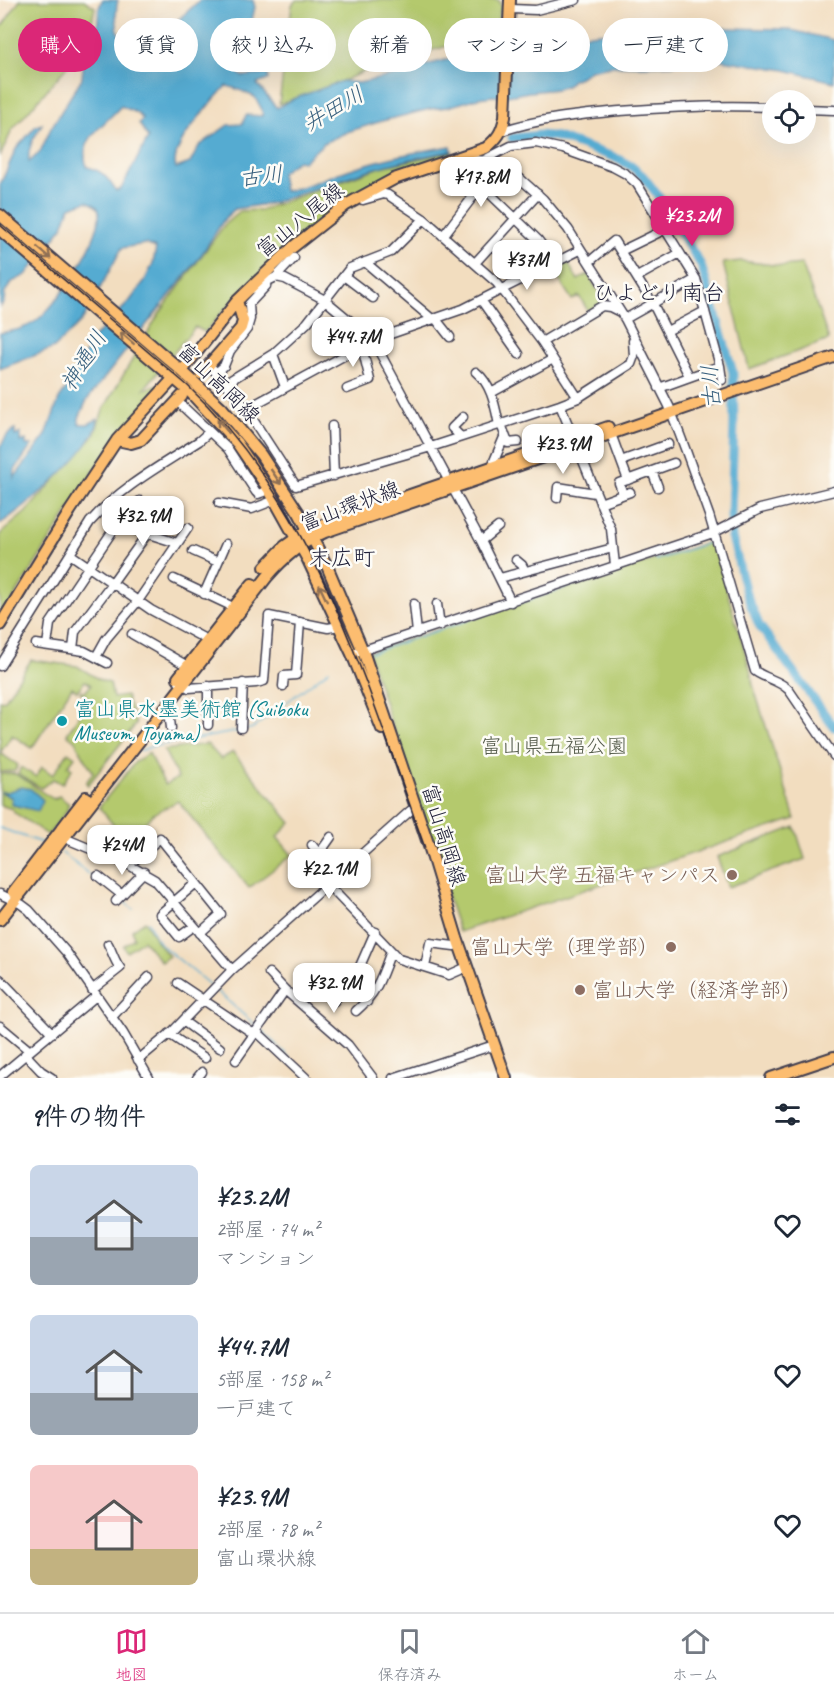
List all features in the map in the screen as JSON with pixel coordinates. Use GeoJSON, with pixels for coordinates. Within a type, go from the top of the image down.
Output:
{"type":"FeatureCollection","features":[{"type":"Feature","properties":{"kind":"main road"},"geometry":{"type":"LineString","coordinates":[[502,131],[505,117],[511,5]]}},
{"type":"Feature","properties":{"kind":"main road","name":"富山八尾線"},"geometry":{"type":"LineString","coordinates":[[0,626],[70,511],[117,440],[237,301],[293,247],[346,205],[394,179],[486,148],[502,131]]}},
{"type":"Feature","properties":{"kind":"main road","name":"富山高岡線"},"geometry":{"type":"LineString","coordinates":[[0,215],[176,373],[232,436],[272,495],[307,558],[339,626],[357,653],[410,811],[445,901]]}},
{"type":"Feature","properties":{"kind":"main road","name":"富山高岡線"},"geometry":{"type":"LineString","coordinates":[[0,230],[222,408],[261,455],[327,566],[431,852],[445,901]]}},
{"type":"Feature","properties":{"kind":"main road"},"geometry":{"type":"LineString","coordinates":[[201,374],[213,369],[241,328],[243,321],[237,301]]}},
{"type":"Feature","properties":{"kind":"main road","name":"富山環状線"},"geometry":{"type":"LineString","coordinates":[[744,384],[834,350]]}},
{"type":"Feature","properties":{"kind":"main road","name":"富山環状線"},"geometry":{"type":"LineString","coordinates":[[451,485],[495,465],[611,434],[724,387],[744,384],[834,357]]}},
{"type":"Feature","properties":{"kind":"main road"},"geometry":{"type":"LineString","coordinates":[[117,440],[131,442],[141,440],[180,398]]}},
{"type":"Feature","properties":{"kind":"main road","name":"富山環状線"},"geometry":{"type":"LineString","coordinates":[[62,834],[235,611],[265,567],[297,543],[310,534],[670,409]]}},
{"type":"Feature","properties":{"kind":"main road","name":"富山環状線"},"geometry":{"type":"LineString","coordinates":[[0,909],[166,706],[179,683]]}},
{"type":"Feature","properties":{"kind":"main road","name":"富山環状線"},"geometry":{"type":"LineString","coordinates":[[0,920],[8,898]]}},
{"type":"Feature","properties":{"kind":"main road"},"geometry":{"type":"LineString","coordinates":[[445,901],[506,1078]]}},
{"type":"Feature","properties":{"kind":"main road"},"geometry":{"type":"LineString","coordinates":[[771,1078],[834,1057]]}},
{"type":"Feature","properties":{"kind":"street"},"geometry":{"type":"LineString","coordinates":[[511,5],[536,10],[576,0]]}},
{"type":"Feature","properties":{"kind":"street"},"geometry":{"type":"LineString","coordinates":[[502,131],[531,122],[600,113],[675,107],[762,107]]}},
{"type":"Feature","properties":{"kind":"street"},"geometry":{"type":"LineString","coordinates":[[816,109],[834,110]]}},
{"type":"Feature","properties":{"kind":"street"},"geometry":{"type":"LineString","coordinates":[[484,160],[511,146],[536,143],[564,149],[626,174],[641,189],[696,279],[724,387]]}},
{"type":"Feature","properties":{"kind":"street"},"geometry":{"type":"LineString","coordinates":[[452,161],[484,160],[506,166],[555,212],[589,262],[623,315],[670,409],[716,532],[755,671],[782,684],[789,690],[834,756]]}},
{"type":"Feature","properties":{"kind":"street"},"geometry":{"type":"LineString","coordinates":[[443,236],[483,187],[506,166]]}},
{"type":"Feature","properties":{"kind":"street"},"geometry":{"type":"LineString","coordinates":[[483,187],[538,240],[555,263]]}},
{"type":"Feature","properties":{"kind":"street"},"geometry":{"type":"LineString","coordinates":[[346,205],[384,194],[424,219],[502,290],[542,342],[578,398]]}},
{"type":"Feature","properties":{"kind":"street"},"geometry":{"type":"LineString","coordinates":[[475,263],[538,194]]}},
{"type":"Feature","properties":{"kind":"street"},"geometry":{"type":"LineString","coordinates":[[226,383],[273,354],[307,323],[350,268],[391,252],[424,219]]}},
{"type":"Feature","properties":{"kind":"street"},"geometry":{"type":"LineString","coordinates":[[621,251],[666,229]]}},
{"type":"Feature","properties":{"kind":"street"},"geometry":{"type":"LineString","coordinates":[[589,262],[614,241],[668,331],[689,376]]}},
{"type":"Feature","properties":{"kind":"street"},"geometry":{"type":"LineString","coordinates":[[492,245],[498,250],[510,252],[524,264],[531,274]]}},
{"type":"Feature","properties":{"kind":"street"},"geometry":{"type":"LineString","coordinates":[[246,409],[373,340],[481,300],[580,250]]}},
{"type":"Feature","properties":{"kind":"street"},"geometry":{"type":"LineString","coordinates":[[637,277],[680,253]]}},
{"type":"Feature","properties":{"kind":"street"},"geometry":{"type":"LineString","coordinates":[[294,258],[249,304],[250,319],[247,329],[230,351],[224,366],[213,369],[246,409],[296,486],[431,447],[578,398],[630,364],[634,356],[633,341],[636,340]]}},
{"type":"Feature","properties":{"kind":"street"},"geometry":{"type":"LineString","coordinates":[[366,262],[433,319],[450,337]]}},
{"type":"Feature","properties":{"kind":"street"},"geometry":{"type":"LineString","coordinates":[[344,276],[373,298]]}},
{"type":"Feature","properties":{"kind":"street"},"geometry":{"type":"LineString","coordinates":[[247,292],[274,278],[296,284],[325,300],[373,340],[481,541],[511,602]]}},
{"type":"Feature","properties":{"kind":"street"},"geometry":{"type":"LineString","coordinates":[[623,315],[652,303],[696,279]]}},
{"type":"Feature","properties":{"kind":"street"},"geometry":{"type":"LineString","coordinates":[[481,300],[519,354]]}},
{"type":"Feature","properties":{"kind":"street"},"geometry":{"type":"LineString","coordinates":[[542,342],[602,306],[610,307],[623,315]]}},
{"type":"Feature","properties":{"kind":"street"},"geometry":{"type":"LineString","coordinates":[[668,331],[705,310]]}},
{"type":"Feature","properties":{"kind":"street"},"geometry":{"type":"LineString","coordinates":[[347,389],[370,380],[362,347]]}},
{"type":"Feature","properties":{"kind":"street"},"geometry":{"type":"LineString","coordinates":[[273,354],[285,387]]}},
{"type":"Feature","properties":{"kind":"street"},"geometry":{"type":"LineString","coordinates":[[491,393],[553,359]]}},
{"type":"Feature","properties":{"kind":"street"},"geometry":{"type":"LineString","coordinates":[[659,388],[720,366]]}},
{"type":"Feature","properties":{"kind":"street"},"geometry":{"type":"LineString","coordinates":[[476,372],[483,377],[491,393],[508,443],[518,442]]}},
{"type":"Feature","properties":{"kind":"street"},"geometry":{"type":"LineString","coordinates":[[180,398],[209,432],[232,454],[256,492],[272,495]]}},
{"type":"Feature","properties":{"kind":"street"},"geometry":{"type":"LineString","coordinates":[[560,405],[611,529],[615,566]]}},
{"type":"Feature","properties":{"kind":"street"},"geometry":{"type":"LineString","coordinates":[[461,437],[452,428],[463,417]]}},
{"type":"Feature","properties":{"kind":"street"},"geometry":{"type":"LineString","coordinates":[[332,426],[334,476]]}},
{"type":"Feature","properties":{"kind":"street"},"geometry":{"type":"LineString","coordinates":[[0,666],[90,522],[121,491],[199,441],[209,432]]}},
{"type":"Feature","properties":{"kind":"street"},"geometry":{"type":"LineString","coordinates":[[611,434],[628,480]]}},
{"type":"Feature","properties":{"kind":"street"},"geometry":{"type":"LineString","coordinates":[[495,465],[505,435]]}},
{"type":"Feature","properties":{"kind":"street"},"geometry":{"type":"LineString","coordinates":[[621,460],[668,444]]}},
{"type":"Feature","properties":{"kind":"street"},"geometry":{"type":"LineString","coordinates":[[261,455],[272,448]]}},
{"type":"Feature","properties":{"kind":"street"},"geometry":{"type":"LineString","coordinates":[[600,503],[627,493],[620,483],[674,463]]}},
{"type":"Feature","properties":{"kind":"street"},"geometry":{"type":"LineString","coordinates":[[652,471],[658,487]]}},
{"type":"Feature","properties":{"kind":"street"},"geometry":{"type":"LineString","coordinates":[[557,498],[558,487],[596,493]]}},
{"type":"Feature","properties":{"kind":"street"},"geometry":{"type":"LineString","coordinates":[[357,653],[716,532],[760,509],[834,491]]}},
{"type":"Feature","properties":{"kind":"street"},"geometry":{"type":"LineString","coordinates":[[219,503],[252,509],[272,495]]}},
{"type":"Feature","properties":{"kind":"street"},"geometry":{"type":"LineString","coordinates":[[47,645],[50,624],[126,511],[140,501]]}},
{"type":"Feature","properties":{"kind":"street"},"geometry":{"type":"LineString","coordinates":[[117,524],[177,543]]}},
{"type":"Feature","properties":{"kind":"street"},"geometry":{"type":"LineString","coordinates":[[481,541],[498,527]]}},
{"type":"Feature","properties":{"kind":"street"},"geometry":{"type":"LineString","coordinates":[[96,657],[106,639],[138,601],[188,528]]}},
{"type":"Feature","properties":{"kind":"street"},"geometry":{"type":"LineString","coordinates":[[73,649],[75,632],[147,534]]}},
{"type":"Feature","properties":{"kind":"street"},"geometry":{"type":"LineString","coordinates":[[204,594],[226,543]]}},
{"type":"Feature","properties":{"kind":"street"},"geometry":{"type":"LineString","coordinates":[[500,578],[613,548]]}},
{"type":"Feature","properties":{"kind":"street"},"geometry":{"type":"LineString","coordinates":[[194,551],[218,562]]}},
{"type":"Feature","properties":{"kind":"street"},"geometry":{"type":"LineString","coordinates":[[70,554],[151,610],[211,642]]}},
{"type":"Feature","properties":{"kind":"street"},"geometry":{"type":"LineString","coordinates":[[516,560],[525,571]]}},
{"type":"Feature","properties":{"kind":"street"},"geometry":{"type":"LineString","coordinates":[[174,579],[235,611]]}},
{"type":"Feature","properties":{"kind":"street"},"geometry":{"type":"LineString","coordinates":[[414,604],[417,633]]}},
{"type":"Feature","properties":{"kind":"street"},"geometry":{"type":"LineString","coordinates":[[437,604],[440,626]]}},
{"type":"Feature","properties":{"kind":"street"},"geometry":{"type":"LineString","coordinates":[[179,683],[189,688],[264,681],[269,616],[328,628],[339,626]]}},
{"type":"Feature","properties":{"kind":"street"},"geometry":{"type":"LineString","coordinates":[[283,686],[284,676],[296,675],[300,622]]}},
{"type":"Feature","properties":{"kind":"street"},"geometry":{"type":"LineString","coordinates":[[132,634],[191,668]]}},
{"type":"Feature","properties":{"kind":"street"},"geometry":{"type":"LineString","coordinates":[[36,644],[84,651],[107,663]]}},
{"type":"Feature","properties":{"kind":"street"},"geometry":{"type":"LineString","coordinates":[[242,728],[243,683]]}},
{"type":"Feature","properties":{"kind":"street"},"geometry":{"type":"LineString","coordinates":[[208,686],[208,725]]}},
{"type":"Feature","properties":{"kind":"street"},"geometry":{"type":"LineString","coordinates":[[166,706],[169,710],[171,728]]}},
{"type":"Feature","properties":{"kind":"street"},"geometry":{"type":"LineString","coordinates":[[138,1060],[183,1021],[232,970],[410,811]]}},
{"type":"Feature","properties":{"kind":"street"},"geometry":{"type":"LineString","coordinates":[[62,834],[94,851],[144,872],[155,880],[232,970]]}},
{"type":"Feature","properties":{"kind":"street"},"geometry":{"type":"LineString","coordinates":[[94,851],[116,834]]}},
{"type":"Feature","properties":{"kind":"street"},"geometry":{"type":"LineString","coordinates":[[319,854],[331,837]]}},
{"type":"Feature","properties":{"kind":"street"},"geometry":{"type":"LineString","coordinates":[[129,865],[160,838],[221,914],[197,930],[179,937],[160,914],[196,884]]}},
{"type":"Feature","properties":{"kind":"street"},"geometry":{"type":"LineString","coordinates":[[312,845],[336,876]]}},
{"type":"Feature","properties":{"kind":"street"},"geometry":{"type":"LineString","coordinates":[[98,876],[119,898],[144,872]]}},
{"type":"Feature","properties":{"kind":"street"},"geometry":{"type":"LineString","coordinates":[[310,872],[375,932],[399,959],[449,975],[467,967]]}},
{"type":"Feature","properties":{"kind":"street"},"geometry":{"type":"LineString","coordinates":[[8,898],[29,909],[68,953],[123,1033],[148,1078]]}},
{"type":"Feature","properties":{"kind":"street"},"geometry":{"type":"LineString","coordinates":[[334,1001],[357,973],[375,932]]}},
{"type":"Feature","properties":{"kind":"street"},"geometry":{"type":"LineString","coordinates":[[425,968],[430,943],[454,946],[458,941]]}},
{"type":"Feature","properties":{"kind":"street"},"geometry":{"type":"LineString","coordinates":[[0,1076],[52,1033],[120,968],[112,957],[108,944]]}},
{"type":"Feature","properties":{"kind":"street"},"geometry":{"type":"LineString","coordinates":[[357,1011],[367,1002],[378,985],[391,951]]}},
{"type":"Feature","properties":{"kind":"street"},"geometry":{"type":"LineString","coordinates":[[269,973],[348,1045],[373,1078]]}},
{"type":"Feature","properties":{"kind":"street"},"geometry":{"type":"LineString","coordinates":[[112,1017],[150,977]]}},
{"type":"Feature","properties":{"kind":"street"},"geometry":{"type":"LineString","coordinates":[[0,979],[52,1033]]}},
{"type":"Feature","properties":{"kind":"street"},"geometry":{"type":"LineString","coordinates":[[178,983],[255,1033],[306,1078]]}},
{"type":"Feature","properties":{"kind":"street"},"geometry":{"type":"LineString","coordinates":[[347,985],[367,1002]]}},
{"type":"Feature","properties":{"kind":"street"},"geometry":{"type":"LineString","coordinates":[[236,1060],[285,990]]}},
{"type":"Feature","properties":{"kind":"street"},"geometry":{"type":"LineString","coordinates":[[183,1021],[220,1048]]}},
{"type":"Feature","properties":{"kind":"street"},"geometry":{"type":"LineString","coordinates":[[0,1026],[28,1053],[40,1071],[52,1078]]}},
{"type":"Feature","properties":{"kind":"street"},"geometry":{"type":"LineString","coordinates":[[168,1034],[205,1058]]}},
{"type":"Feature","properties":{"kind":"street"},"geometry":{"type":"LineString","coordinates":[[393,1078],[488,1047],[496,1048]]}},
{"type":"Feature","properties":{"kind":"green space"},"geometry":{"type":"Polygon","coordinates":[[[20,0],[84,0],[95,7],[93,18],[18,18],[18,72],[63,72],[12,130],[0,157],[0,29],[20,0]]]}},
{"type":"Feature","properties":{"kind":"green space"},"geometry":{"type":"Polygon","coordinates":[[[296,0],[499,0],[501,7],[498,18],[444,18],[444,47],[432,50],[432,18],[348,18],[348,72],[363,72],[329,87],[279,104],[283,72],[336,72],[336,18],[290,18],[292,5],[296,0]]]}},
{"type":"Feature","properties":{"kind":"green space"},"geometry":{"type":"Polygon","coordinates":[[[452,152],[453,157],[381,181],[224,310],[205,332],[195,327],[144,389],[163,384],[100,461],[0,620],[0,534],[26,512],[94,436],[103,410],[157,317],[225,224],[240,211],[261,210],[380,167],[452,152]]]}},
{"type":"Feature","properties":{"kind":"green space"},"geometry":{"type":"Polygon","coordinates":[[[566,260],[578,280],[588,274],[604,301],[588,311],[579,296],[572,300],[551,267],[566,260]]]}},
{"type":"Feature","properties":{"kind":"green space"},"geometry":{"type":"Polygon","coordinates":[[[741,261],[782,266],[802,264],[829,340],[749,369],[723,263],[741,261]]]}},
{"type":"Feature","properties":{"kind":"green space","name":"富山県五福公園"},"geometry":{"type":"Polygon","coordinates":[[[706,543],[713,544],[753,685],[795,819],[459,932],[368,652],[706,543]]]}},
{"type":"Feature","properties":{"kind":"green space"},"geometry":{"type":"Polygon","coordinates":[[[31,660],[77,666],[100,680],[110,683],[113,698],[126,696],[136,724],[88,785],[86,783],[93,772],[77,742],[67,734],[84,708],[81,706],[87,697],[80,692],[82,690],[85,692],[91,685],[85,681],[77,691],[72,687],[32,748],[12,735],[0,753],[0,700],[4,701],[31,660]]]}},
{"type":"Feature","properties":{"kind":"green space"},"geometry":{"type":"Polygon","coordinates":[[[207,744],[221,759],[233,752],[291,823],[277,837],[292,855],[249,888],[178,801],[153,814],[127,842],[99,807],[136,761],[149,753],[165,785],[178,778],[164,750],[207,744]]]}},
{"type":"Feature","properties":{"kind":"green space"},"geometry":{"type":"Polygon","coordinates":[[[68,752],[75,757],[68,766],[72,769],[62,784],[53,779],[41,788],[18,774],[21,767],[36,777],[42,767],[53,775],[68,752]]]}},
{"type":"Feature","properties":{"kind":"green space"},"geometry":{"type":"Polygon","coordinates":[[[0,753],[18,765],[15,771],[0,772],[0,753]]]}},
{"type":"Feature","properties":{"kind":"green space"},"geometry":{"type":"Polygon","coordinates":[[[0,774],[15,774],[54,799],[59,796],[69,804],[68,809],[48,835],[12,809],[0,805],[0,774]]]}},
{"type":"Feature","properties":{"kind":"green space"},"geometry":{"type":"Polygon","coordinates":[[[795,827],[805,859],[728,887],[717,857],[795,827]]]}},
{"type":"Feature","properties":{"kind":"green space"},"geometry":{"type":"Polygon","coordinates":[[[145,921],[157,942],[169,956],[161,962],[143,940],[127,952],[123,946],[134,938],[132,930],[145,921]]]}},
{"type":"Feature","properties":{"kind":"water"},"geometry":{"type":"Polygon","coordinates":[[[102,0],[118,0],[116,18],[114,18],[114,72],[198,72],[198,18],[180,18],[200,0],[253,0],[255,7],[253,18],[210,18],[210,72],[237,72],[242,76],[268,74],[268,80],[257,84],[277,108],[293,99],[342,81],[359,83],[409,72],[432,72],[432,64],[444,60],[444,72],[587,72],[557,89],[478,98],[382,121],[347,132],[324,143],[303,162],[298,160],[281,173],[284,191],[396,156],[451,146],[452,151],[381,167],[272,203],[235,209],[225,218],[200,257],[87,400],[79,418],[79,424],[88,424],[98,419],[86,446],[58,476],[0,524],[0,447],[7,435],[15,429],[15,436],[21,433],[20,442],[26,440],[26,445],[32,445],[15,470],[14,478],[46,435],[59,399],[73,379],[92,339],[129,302],[145,280],[153,263],[156,248],[145,244],[122,248],[82,321],[54,348],[0,369],[0,333],[28,326],[55,302],[76,272],[98,225],[99,211],[93,204],[87,201],[70,207],[63,227],[26,275],[12,282],[5,292],[4,302],[0,307],[0,185],[16,149],[36,126],[42,124],[30,147],[29,162],[40,152],[51,128],[82,78],[83,72],[102,72],[102,18],[98,18],[102,0]],[[226,86],[202,113],[178,149],[175,159],[176,168],[190,163],[199,146],[228,125],[242,124],[246,115],[263,116],[255,97],[226,86]],[[121,106],[94,133],[86,148],[87,167],[104,175],[116,191],[121,189],[148,138],[139,123],[143,119],[137,113],[121,106]]]}},
{"type":"Feature","properties":{"kind":"water"},"geometry":{"type":"Polygon","coordinates":[[[728,28],[787,29],[834,40],[834,82],[785,70],[728,61],[728,28]]]}},
{"type":"Feature","properties":{"kind":"water"},"geometry":{"type":"Polygon","coordinates":[[[602,33],[602,68],[590,70],[590,34],[602,33]]]}},
{"type":"Feature","properties":{"kind":"water"},"geometry":{"type":"Polygon","coordinates":[[[21,787],[31,789],[43,800],[38,811],[13,805],[12,798],[1,792],[21,787]]]}},
{"type":"Feature","properties":{"kind":"waterway","name":"古川"},"geometry":{"type":"LineString","coordinates":[[512,138],[540,135],[557,137],[614,157],[631,166],[643,176],[657,194],[701,265],[733,372],[732,537],[746,593],[759,625],[834,727]]}},
{"type":"Feature","properties":{"kind":"waterway","name":"古川"},"geometry":{"type":"LineString","coordinates":[[727,538],[732,537]]}},
{"type":"Feature","properties":{"kind":"waterway"},"geometry":{"type":"LineString","coordinates":[[655,557],[657,560],[708,543]]}},
{"type":"Feature","properties":{"kind":"waterway"},"geometry":{"type":"LineString","coordinates":[[371,653],[619,569]]}},
{"type":"Feature","properties":{"kind":"waterway"},"geometry":{"type":"LineString","coordinates":[[245,730],[253,728],[329,670]]}},
{"type":"Feature","properties":{"kind":"waterway"},"geometry":{"type":"LineString","coordinates":[[140,751],[150,747],[240,731]]}},
{"type":"Feature","properties":{"kind":"waterway"},"geometry":{"type":"LineString","coordinates":[[0,828],[42,843]]}},
{"type":"Feature","properties":{"kind":"waterway"},"geometry":{"type":"LineString","coordinates":[[62,853],[95,879]]}},
{"type":"Feature","properties":{"kind":"waterway"},"geometry":{"type":"LineString","coordinates":[[122,900],[133,909]]}},
{"type":"Feature","properties":{"kind":"waterway"},"geometry":{"type":"LineString","coordinates":[[148,922],[159,943],[211,986]]}},
{"type":"Feature","properties":{"kind":"waterway"},"geometry":{"type":"LineString","coordinates":[[217,991],[256,1026]]}},
{"type":"Feature","properties":{"kind":"waterway"},"geometry":{"type":"LineString","coordinates":[[262,1031],[289,1057]]}},
{"type":"Feature","properties":{"kind":"tram line"},"geometry":{"type":"LineString","coordinates":[[0,225],[188,386],[233,434],[271,487],[304,543],[333,602],[359,663],[425,848]]}},
{"type":"Feature","properties":{"kind":"place","name":"富山県水墨美術館 (Suiboku Museum, Toyama)"},"geometry":{"type":"Point","coordinates":[62,721]}},
{"type":"Feature","properties":{"kind":"place","name":"富山大学 五福キャンパス"},"geometry":{"type":"Point","coordinates":[732,875]}},
{"type":"Feature","properties":{"kind":"place","name":"富山大学（理学部）"},"geometry":{"type":"Point","coordinates":[671,947]}},
{"type":"Feature","properties":{"kind":"place","name":"富山大学（経済学部）"},"geometry":{"type":"Point","coordinates":[580,990]}},
{"type":"Feature","properties":{"kind":"district","name":"ひよどり南台"},"geometry":{"type":"Point","coordinates":[659,292]}},
{"type":"Feature","properties":{"kind":"district","name":"末広町"},"geometry":{"type":"Point","coordinates":[342,557]}},
{"type":"Feature","properties":{"kind":"water label","name":"井田川"},"geometry":{"type":"Point","coordinates":[333,108]}},
{"type":"Feature","properties":{"kind":"water label","name":"神通川"},"geometry":{"type":"Point","coordinates":[83,360]}}]}
